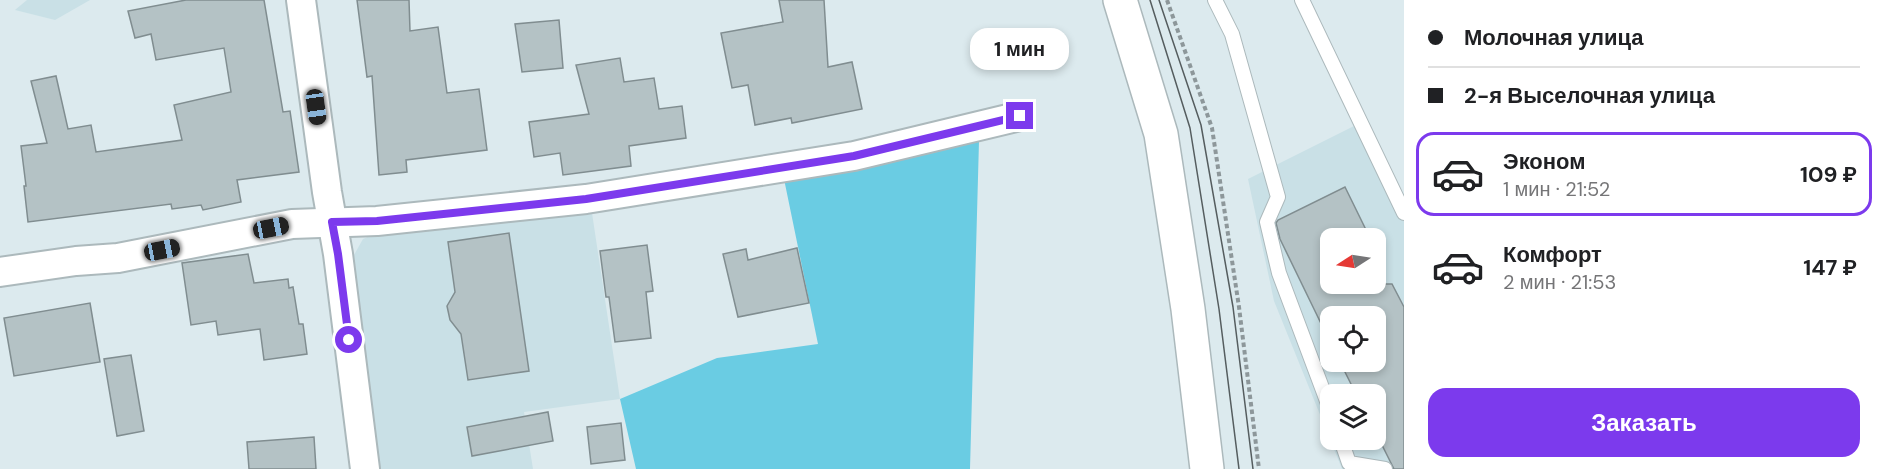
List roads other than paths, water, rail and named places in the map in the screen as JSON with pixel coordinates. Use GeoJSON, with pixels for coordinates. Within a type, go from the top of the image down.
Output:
{"type":"FeatureCollection","features":[{"type":"Feature","properties":{"kind":"street"},"geometry":{"type":"LineString","coordinates":[[301,0],[338,254],[365,469]]}},
{"type":"Feature","properties":{"kind":"street"},"geometry":{"type":"LineString","coordinates":[[1120,0],[1161,134],[1188,309],[1207,469]]}},
{"type":"Feature","properties":{"kind":"street"},"geometry":{"type":"LineString","coordinates":[[0,272],[76,261],[118,258],[292,224],[377,221],[586,199],[854,156],[1020,116]]}},
{"type":"Feature","properties":{"kind":"lane"},"geometry":{"type":"LineString","coordinates":[[1215,0],[1232,34],[1278,197],[1268,222],[1279,273],[1321,384]]}},
{"type":"Feature","properties":{"kind":"lane"},"geometry":{"type":"LineString","coordinates":[[1302,0],[1404,213]]}},
{"type":"Feature","properties":{"kind":"lane"},"geometry":{"type":"LineString","coordinates":[[1344,450],[1349,463],[1385,469]]}},
{"type":"Feature","properties":{"kind":"tram line"},"geometry":{"type":"LineString","coordinates":[[1150,0],[1190,128],[1219,309],[1239,469]]}},
{"type":"Feature","properties":{"kind":"tram line"},"geometry":{"type":"LineString","coordinates":[[1159,0],[1201,125],[1233,307],[1253,469]]}}]}
